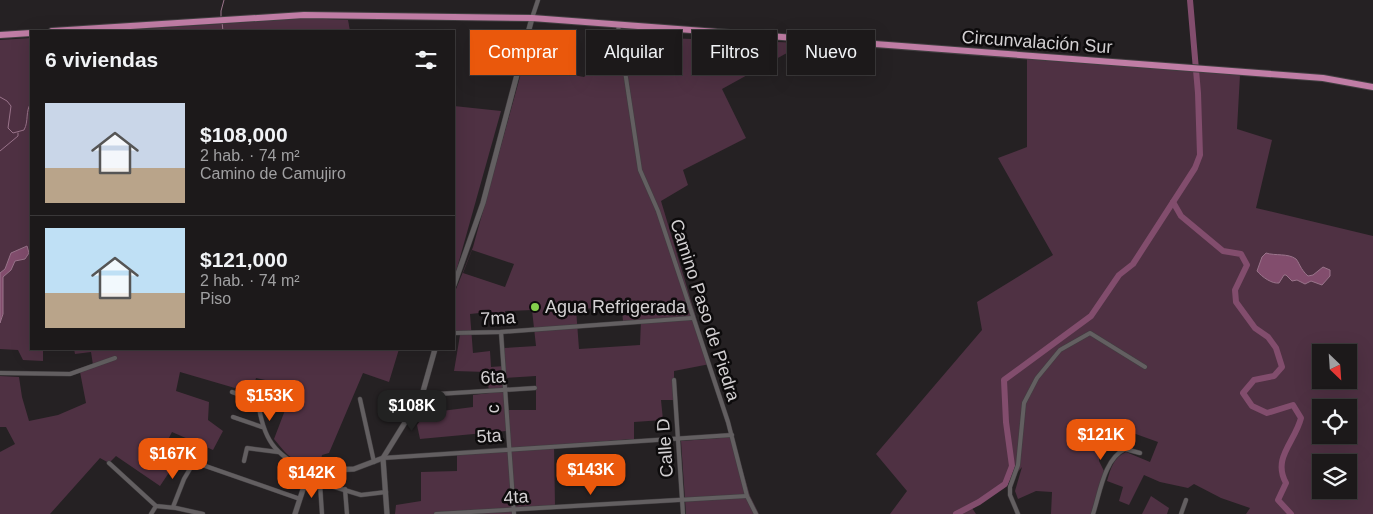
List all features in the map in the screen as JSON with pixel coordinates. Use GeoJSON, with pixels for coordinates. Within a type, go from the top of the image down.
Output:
{"type":"FeatureCollection","features":[{"type":"Feature","properties":{"kind":"main road","name":"Circunvalación Sur"},"geometry":{"type":"LineString","coordinates":[[66,30],[217,19],[355,14],[532,18],[1323,78],[1373,87]]}},
{"type":"Feature","properties":{"kind":"main road"},"geometry":{"type":"LineString","coordinates":[[0,35],[30,33]]}},
{"type":"Feature","properties":{"kind":"street"},"geometry":{"type":"LineString","coordinates":[[455,282],[484,203],[538,0]]}},
{"type":"Feature","properties":{"kind":"street","name":"Camino Paso de Piedra"},"geometry":{"type":"LineString","coordinates":[[618,25],[640,170],[658,211],[732,435],[747,496],[756,514]]}},
{"type":"Feature","properties":{"kind":"street","name":"7ma"},"geometry":{"type":"LineString","coordinates":[[455,334],[692,318]]}},
{"type":"Feature","properties":{"kind":"street","name":"c"},"geometry":{"type":"LineString","coordinates":[[501,332],[514,512]]}},
{"type":"Feature","properties":{"kind":"street"},"geometry":{"type":"LineString","coordinates":[[1018,514],[1010,496],[1010,487],[1018,465],[1024,403],[1037,378],[1060,350],[1090,333],[1145,367]]}},
{"type":"Feature","properties":{"kind":"street"},"geometry":{"type":"LineString","coordinates":[[387,514],[383,458],[422,395],[435,350]]}},
{"type":"Feature","properties":{"kind":"street"},"geometry":{"type":"LineString","coordinates":[[0,373],[70,374],[115,358]]}},
{"type":"Feature","properties":{"kind":"street","name":"Calle D"},"geometry":{"type":"LineString","coordinates":[[674,380],[683,514]]}},
{"type":"Feature","properties":{"kind":"street","name":"6ta"},"geometry":{"type":"LineString","coordinates":[[422,395],[534,388]]}},
{"type":"Feature","properties":{"kind":"street","name":"5ta"},"geometry":{"type":"LineString","coordinates":[[232,392],[258,401],[262,428],[278,452],[291,463],[309,471],[354,469],[383,458],[509,448],[732,435]]}},
{"type":"Feature","properties":{"kind":"street"},"geometry":{"type":"LineString","coordinates":[[360,399],[374,462]]}},
{"type":"Feature","properties":{"kind":"street"},"geometry":{"type":"LineString","coordinates":[[233,417],[262,428]]}},
{"type":"Feature","properties":{"kind":"street"},"geometry":{"type":"LineString","coordinates":[[244,461],[247,448],[278,452]]}},
{"type":"Feature","properties":{"kind":"street"},"geometry":{"type":"LineString","coordinates":[[1093,514],[1111,461],[1118,452],[1126,449],[1140,453]]}},
{"type":"Feature","properties":{"kind":"street"},"geometry":{"type":"LineString","coordinates":[[173,507],[184,478],[194,462],[300,499]]}},
{"type":"Feature","properties":{"kind":"street"},"geometry":{"type":"LineString","coordinates":[[109,463],[156,506],[173,507],[204,514]]}},
{"type":"Feature","properties":{"kind":"street"},"geometry":{"type":"LineString","coordinates":[[295,514],[309,471]]}},
{"type":"Feature","properties":{"kind":"street"},"geometry":{"type":"LineString","coordinates":[[305,483],[320,484],[362,495],[386,492]]}},
{"type":"Feature","properties":{"kind":"street"},"geometry":{"type":"LineString","coordinates":[[320,484],[322,514]]}},
{"type":"Feature","properties":{"kind":"street"},"geometry":{"type":"LineString","coordinates":[[345,490],[347,514]]}},
{"type":"Feature","properties":{"kind":"street","name":"4ta"},"geometry":{"type":"LineString","coordinates":[[436,514],[514,512],[747,496]]}},
{"type":"Feature","properties":{"kind":"street"},"geometry":{"type":"LineString","coordinates":[[1181,514],[1186,500]]}},
{"type":"Feature","properties":{"kind":"street"},"geometry":{"type":"LineString","coordinates":[[150,514],[156,506]]}},
{"type":"Feature","properties":{"kind":"shaded area"},"geometry":{"type":"Polygon","coordinates":[[[306,18],[348,20],[350,30],[129,30],[306,18]]]}},
{"type":"Feature","properties":{"kind":"shaded area"},"geometry":{"type":"Polygon","coordinates":[[[30,38],[30,350],[50,350],[43,351],[43,361],[23,360],[18,350],[0,349],[0,323],[3,314],[3,277],[11,270],[15,261],[11,253],[5,269],[0,273],[0,40],[30,38]]]}},
{"type":"Feature","properties":{"kind":"shaded area"},"geometry":{"type":"Polygon","coordinates":[[[682,39],[692,39],[692,75],[747,75],[722,89],[746,138],[683,170],[688,185],[661,201],[710,364],[674,371],[674,400],[661,400],[663,420],[634,422],[634,439],[554,445],[555,506],[513,509],[513,514],[395,514],[396,505],[421,501],[421,472],[457,471],[457,455],[508,450],[506,431],[420,439],[417,425],[426,413],[473,407],[473,395],[489,393],[487,372],[454,371],[460,335],[455,335],[455,292],[473,247],[521,75],[573,75],[584,77],[586,75],[682,75],[682,39]],[[472,250],[463,273],[505,287],[514,264],[472,250]],[[621,302],[603,303],[603,308],[576,309],[579,349],[640,345],[641,320],[623,321],[621,302]],[[532,310],[505,311],[506,325],[490,326],[489,312],[470,314],[473,353],[490,351],[491,367],[504,366],[504,348],[536,346],[532,310]],[[536,376],[505,378],[508,410],[536,410],[536,376]]]}},
{"type":"Feature","properties":{"kind":"shaded area"},"geometry":{"type":"Polygon","coordinates":[[[777,42],[787,42],[787,53],[777,59],[777,42]]]}},
{"type":"Feature","properties":{"kind":"shaded area"},"geometry":{"type":"Polygon","coordinates":[[[1027,59],[1240,75],[1237,129],[1272,140],[1256,208],[1373,236],[1373,514],[1246,514],[1250,508],[1221,498],[1194,484],[1188,488],[1160,482],[1144,475],[1129,505],[1119,501],[1123,487],[1107,481],[1111,468],[1115,460],[1126,452],[1150,462],[1158,442],[1119,428],[1110,432],[1112,443],[1100,444],[1099,461],[1104,471],[1091,514],[1051,514],[1052,492],[1036,491],[1018,499],[1015,491],[1022,467],[1005,486],[970,505],[976,514],[890,514],[907,491],[876,454],[982,330],[977,302],[1053,255],[998,158],[1027,147],[1027,59]]]}},
{"type":"Feature","properties":{"kind":"shaded area"},"geometry":{"type":"Polygon","coordinates":[[[455,106],[501,111],[455,275],[455,106]]]}},
{"type":"Feature","properties":{"kind":"shaded area"},"geometry":{"type":"Polygon","coordinates":[[[27,246],[29,253],[25,259],[15,261],[11,270],[3,277],[3,314],[0,323],[0,273],[5,269],[11,253],[27,246]]]}},
{"type":"Feature","properties":{"kind":"shaded area"},"geometry":{"type":"Polygon","coordinates":[[[1266,253],[1293,257],[1308,276],[1313,275],[1323,267],[1330,270],[1330,276],[1322,285],[1311,281],[1305,284],[1297,280],[1292,281],[1286,275],[1284,275],[1279,283],[1273,282],[1264,278],[1257,271],[1262,257],[1266,253]]]}},
{"type":"Feature","properties":{"kind":"shaded area"},"geometry":{"type":"Polygon","coordinates":[[[74,350],[399,350],[389,382],[363,373],[329,453],[322,455],[320,466],[299,463],[288,455],[274,439],[287,405],[271,399],[274,382],[256,378],[252,393],[180,372],[176,391],[209,402],[208,420],[223,431],[213,450],[172,432],[159,457],[172,468],[160,486],[116,456],[109,463],[100,458],[50,514],[0,514],[0,452],[15,444],[6,427],[0,427],[0,376],[19,377],[22,397],[29,421],[58,415],[86,403],[80,372],[93,365],[91,352],[75,354],[74,350]]]}},
{"type":"Feature","properties":{"kind":"shaded area"},"geometry":{"type":"Polygon","coordinates":[[[733,437],[750,496],[759,514],[686,514],[681,441],[733,437]]]}},
{"type":"Feature","properties":{"kind":"shaded area"},"geometry":{"type":"Polygon","coordinates":[[[1151,496],[1169,508],[1167,514],[1142,514],[1151,496]]]}},
{"type":"Feature","properties":{"kind":"waterway"},"geometry":{"type":"LineString","coordinates":[[221,18],[224,0]]}},
{"type":"Feature","properties":{"kind":"waterway"},"geometry":{"type":"LineString","coordinates":[[956,514],[979,502],[1005,484],[1012,466],[1006,422],[1004,380],[1091,316],[1119,275],[1133,264],[1195,168],[1200,155],[1198,93],[1190,0]]}},
{"type":"Feature","properties":{"kind":"waterway"},"geometry":{"type":"LineString","coordinates":[[222,22],[223,30]]}},
{"type":"Feature","properties":{"kind":"waterway"},"geometry":{"type":"LineString","coordinates":[[0,97],[11,106],[8,128],[13,133],[24,130],[30,105]]}},
{"type":"Feature","properties":{"kind":"waterway"},"geometry":{"type":"LineString","coordinates":[[0,151],[18,136],[18,133]]}},
{"type":"Feature","properties":{"kind":"waterway"},"geometry":{"type":"LineString","coordinates":[[1173,202],[1181,216],[1223,251],[1241,254],[1247,265],[1235,290],[1236,302],[1255,328],[1268,337],[1276,348],[1282,367],[1274,376],[1254,380],[1243,393],[1252,406],[1267,413],[1293,405],[1301,418],[1283,458],[1282,474],[1286,483],[1278,500],[1291,514]]}},
{"type":"Feature","properties":{"kind":"place","name":"Agua Refrigerada"},"geometry":{"type":"Point","coordinates":[535,307]}}]}
